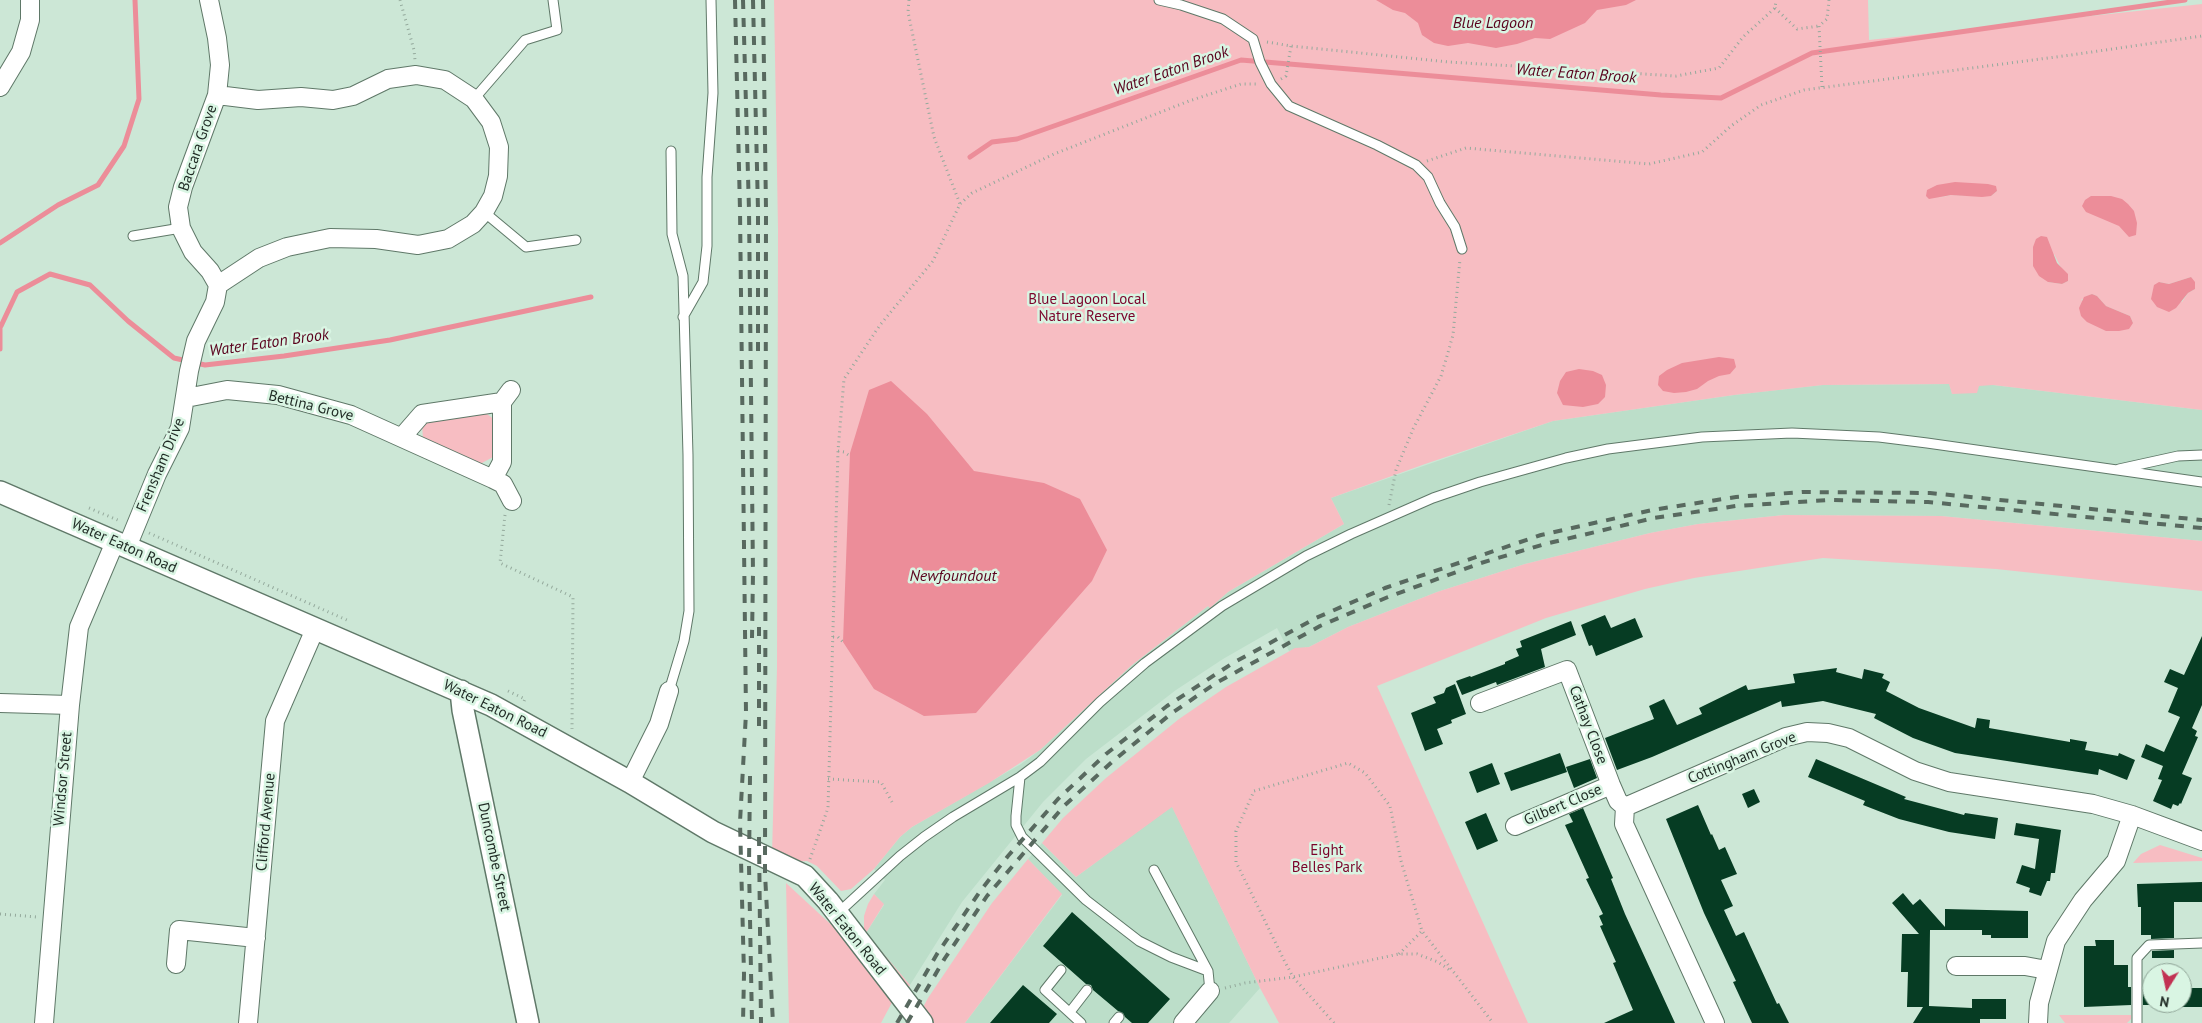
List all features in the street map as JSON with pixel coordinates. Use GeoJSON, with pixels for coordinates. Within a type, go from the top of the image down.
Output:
{"type":"FeatureCollection","features":[{"type":"Feature","properties":{"kind":"street"},"geometry":{"type":"LineString","coordinates":[[0,87],[21,52],[30,20],[30,0]]}},
{"type":"Feature","properties":{"kind":"street","name":"Baccara Grove"},"geometry":{"type":"LineString","coordinates":[[209,0],[217,38],[220,65],[217,95],[183,188],[178,207],[181,228],[193,252],[210,271],[218,285]]}},
{"type":"Feature","properties":{"kind":"street"},"geometry":{"type":"LineString","coordinates":[[217,95],[258,100],[301,97],[333,100],[353,96],[388,79],[416,75],[445,80],[474,98],[491,122],[499,147],[498,176],[493,196],[484,212],[473,224],[448,239],[418,245],[376,239],[330,238],[287,247],[259,258],[218,285]]}},
{"type":"Feature","properties":{"kind":"street","name":"Frensham Drive"},"geometry":{"type":"LineString","coordinates":[[121,545],[180,428],[196,341],[215,302],[218,285]]}},
{"type":"Feature","properties":{"kind":"street","name":"Bettina Grove"},"geometry":{"type":"LineString","coordinates":[[186,398],[227,390],[278,395],[351,415],[503,484],[512,501]]}},
{"type":"Feature","properties":{"kind":"street"},"geometry":{"type":"LineString","coordinates":[[402,437],[422,414],[506,396],[502,462],[493,479]]}},
{"type":"Feature","properties":{"kind":"street","name":"Water Eaton Road"},"geometry":{"type":"LineString","coordinates":[[0,492],[461,691],[517,718],[572,748],[713,832],[805,876],[838,913],[922,1023]]}},
{"type":"Feature","properties":{"kind":"street","name":"Windsor Street"},"geometry":{"type":"LineString","coordinates":[[44,1023],[70,705],[79,627],[121,545]]}},
{"type":"Feature","properties":{"kind":"street","name":"Clifford Avenue"},"geometry":{"type":"LineString","coordinates":[[248,1023],[275,721],[315,629]]}},
{"type":"Feature","properties":{"kind":"street","name":"Cathay Close"},"geometry":{"type":"LineString","coordinates":[[1480,703],[1567,670],[1611,785],[1618,801],[1625,807]]}},
{"type":"Feature","properties":{"kind":"street","name":"Duncombe Street"},"geometry":{"type":"LineString","coordinates":[[461,691],[463,710],[528,1023]]}},
{"type":"Feature","properties":{"kind":"street"},"geometry":{"type":"LineString","coordinates":[[630,782],[659,724],[670,691]]}},
{"type":"Feature","properties":{"kind":"street"},"geometry":{"type":"LineString","coordinates":[[0,702],[70,705]]}},
{"type":"Feature","properties":{"kind":"street","name":"Cottingham Grove"},"geometry":{"type":"LineString","coordinates":[[1625,807],[1786,737],[1807,732],[1828,733],[1849,738],[1915,771],[1949,782],[2093,804],[2132,815],[2202,841]]}},
{"type":"Feature","properties":{"kind":"street","name":"Gilbert Close"},"geometry":{"type":"LineString","coordinates":[[1514,826],[1611,785]]}},
{"type":"Feature","properties":{"kind":"street"},"geometry":{"type":"LineString","coordinates":[[1625,807],[1624,824],[1715,1023]]}},
{"type":"Feature","properties":{"kind":"street"},"geometry":{"type":"LineString","coordinates":[[2038,1023],[2039,1003],[2056,941],[2083,900],[2116,862],[2132,815]]}},
{"type":"Feature","properties":{"kind":"street"},"geometry":{"type":"LineString","coordinates":[[176,964],[179,930],[256,938]]}},
{"type":"Feature","properties":{"kind":"street"},"geometry":{"type":"LineString","coordinates":[[1956,966],[2025,966],[2047,970]]}},
{"type":"Feature","properties":{"kind":"street"},"geometry":{"type":"LineString","coordinates":[[1182,1023],[1210,991]]}},
{"type":"Feature","properties":{"kind":"lane"},"geometry":{"type":"LineString","coordinates":[[474,98],[525,40],[557,30],[553,0]]}},
{"type":"Feature","properties":{"kind":"lane"},"geometry":{"type":"LineString","coordinates":[[683,317],[703,282],[707,246],[707,177],[713,93],[711,0]]}},
{"type":"Feature","properties":{"kind":"lane"},"geometry":{"type":"LineString","coordinates":[[1159,0],[1223,19],[1254,39],[1260,62],[1271,84],[1288,106],[1378,145],[1416,165],[1428,177],[1440,203],[1455,226],[1462,249]]}},
{"type":"Feature","properties":{"kind":"lane"},"geometry":{"type":"LineString","coordinates":[[670,691],[684,641],[689,611],[688,454],[683,276],[672,234],[671,151]]}},
{"type":"Feature","properties":{"kind":"lane"},"geometry":{"type":"LineString","coordinates":[[484,212],[526,247],[576,240]]}},
{"type":"Feature","properties":{"kind":"lane"},"geometry":{"type":"LineString","coordinates":[[133,236],[181,228]]}},
{"type":"Feature","properties":{"kind":"lane"},"geometry":{"type":"LineString","coordinates":[[838,913],[924,836],[953,816],[1020,777],[1040,762],[1100,702],[1145,663],[1222,606],[1306,556],[1391,515],[1480,482],[1566,458],[1642,444],[1702,437],[1792,433],[1879,438],[2202,482]]}},
{"type":"Feature","properties":{"kind":"lane"},"geometry":{"type":"LineString","coordinates":[[2114,470],[2178,456],[2202,455]]}},
{"type":"Feature","properties":{"kind":"lane"},"geometry":{"type":"LineString","coordinates":[[1020,777],[1016,825],[1022,837],[1086,900],[1139,941],[1171,957],[1208,971]]}},
{"type":"Feature","properties":{"kind":"lane"},"geometry":{"type":"LineString","coordinates":[[1154,870],[1208,971],[1210,991]]}},
{"type":"Feature","properties":{"kind":"lane"},"geometry":{"type":"LineString","coordinates":[[2137,1023],[2137,958],[2148,945],[2202,943]]}},
{"type":"Feature","properties":{"kind":"lane"},"geometry":{"type":"LineString","coordinates":[[1061,970],[1045,990],[1081,1023]]}},
{"type":"Feature","properties":{"kind":"lane"},"geometry":{"type":"LineString","coordinates":[[1070,1012],[1087,990]]}},
{"type":"Feature","properties":{"kind":"path"},"geometry":{"type":"LineString","coordinates":[[400,0],[414,50],[416,75]]}},
{"type":"Feature","properties":{"kind":"path"},"geometry":{"type":"LineString","coordinates":[[909,0],[908,12],[934,137],[960,204]]}},
{"type":"Feature","properties":{"kind":"path"},"geometry":{"type":"LineString","coordinates":[[1254,39],[1290,46],[1449,62],[1676,76],[1719,68],[1743,37],[1774,8],[1776,0]]}},
{"type":"Feature","properties":{"kind":"path"},"geometry":{"type":"LineString","coordinates":[[1774,8],[1797,29],[1819,26],[1827,19],[1828,0]]}},
{"type":"Feature","properties":{"kind":"path"},"geometry":{"type":"LineString","coordinates":[[1819,26],[1822,87]]}},
{"type":"Feature","properties":{"kind":"path"},"geometry":{"type":"LineString","coordinates":[[1416,165],[1466,148],[1649,164],[1702,152],[1732,126],[1761,105],[1804,90],[2202,36]]}},
{"type":"Feature","properties":{"kind":"path"},"geometry":{"type":"LineString","coordinates":[[1286,76],[1290,46]]}},
{"type":"Feature","properties":{"kind":"path"},"geometry":{"type":"LineString","coordinates":[[805,876],[828,808],[838,451],[844,379],[880,325],[933,261],[960,204],[972,193],[1054,154],[1189,101],[1241,84],[1271,84]]}},
{"type":"Feature","properties":{"kind":"path"},"geometry":{"type":"LineString","coordinates":[[1391,515],[1389,505],[1396,470],[1413,429],[1441,376],[1453,335],[1455,293],[1462,249]]}},
{"type":"Feature","properties":{"kind":"path"},"geometry":{"type":"LineString","coordinates":[[838,451],[850,456]]}},
{"type":"Feature","properties":{"kind":"path"},"geometry":{"type":"LineString","coordinates":[[512,501],[505,515],[500,563],[573,598],[572,748]]}},
{"type":"Feature","properties":{"kind":"path"},"geometry":{"type":"LineString","coordinates":[[832,637],[838,637],[843,642]]}},
{"type":"Feature","properties":{"kind":"path"},"geometry":{"type":"LineString","coordinates":[[1334,1023],[1293,977],[1236,862],[1236,831],[1254,791],[1348,763],[1365,773],[1390,806],[1401,861],[1422,931],[1493,1023]]}},
{"type":"Feature","properties":{"kind":"path"},"geometry":{"type":"LineString","coordinates":[[828,779],[881,782],[892,802]]}},
{"type":"Feature","properties":{"kind":"path"},"geometry":{"type":"LineString","coordinates":[[0,914],[52,918]]}},
{"type":"Feature","properties":{"kind":"path"},"geometry":{"type":"LineString","coordinates":[[1399,954],[1422,931]]}},
{"type":"Feature","properties":{"kind":"path"},"geometry":{"type":"LineString","coordinates":[[1210,991],[1245,983],[1293,977],[1399,954],[1417,954],[1438,962],[1453,972]]}},
{"type":"Feature","properties":{"kind":"shaded area"},"geometry":{"type":"Polygon","coordinates":[[[1950,384],[1952,394],[1979,385],[1993,385],[2202,410],[2202,541],[1941,516],[1784,515],[1698,524],[1650,533],[1525,564],[1437,592],[1348,627],[1309,647],[1289,651],[1277,628],[1223,659],[1176,690],[1086,759],[1043,802],[962,902],[910,985],[866,933],[884,905],[874,894],[885,880],[874,869],[900,837],[912,827],[1021,764],[1040,750],[1132,665],[1208,606],[1210,607],[1228,592],[1344,524],[1331,498],[1553,421],[1734,395],[1822,385],[1950,384]]]}},
{"type":"Feature","properties":{"kind":"shaded area"},"geometry":{"type":"Polygon","coordinates":[[[1172,806],[1260,988],[1229,1023],[965,1023],[1062,895],[1028,859],[1042,843],[1076,877],[1172,806]]]}},
{"type":"Feature","properties":{"kind":"green space","name":"Blue Lagoon Local Nature Reserve"},"geometry":{"type":"Polygon","coordinates":[[[774,0],[1868,0],[1869,40],[2202,4],[2202,410],[1993,385],[1979,386],[1977,393],[1952,394],[1949,384],[1823,385],[1734,395],[1553,421],[1425,464],[1331,498],[1344,524],[1228,592],[1210,608],[1208,606],[1132,665],[1040,750],[989,783],[912,827],[900,837],[874,869],[851,889],[841,891],[817,866],[807,861],[792,862],[772,854],[777,668],[778,229],[774,0]],[[1988,184],[1939,198],[1951,195],[1991,196],[1997,191],[1988,184]],[[2054,254],[2048,282],[2062,284],[2068,281],[2054,254]],[[2191,277],[2169,284],[2159,282],[2182,302],[2188,293],[2195,289],[2191,277]],[[2092,294],[2081,300],[2133,323],[2130,316],[2106,306],[2097,296],[2092,294]]]}},
{"type":"Feature","properties":{"kind":"green space"},"geometry":{"type":"Polygon","coordinates":[[[483,411],[495,420],[495,456],[480,464],[423,440],[422,422],[483,411]]]}},
{"type":"Feature","properties":{"kind":"green space","name":"Eight Belles Park"},"geometry":{"type":"Polygon","coordinates":[[[1784,515],[1941,516],[2202,541],[2202,591],[1996,569],[1823,558],[1694,578],[1645,589],[1546,618],[1377,686],[1528,1023],[1279,1023],[1172,807],[1076,877],[1042,843],[1063,818],[1106,778],[1179,719],[1226,687],[1295,648],[1309,647],[1348,627],[1437,592],[1525,564],[1650,533],[1698,524],[1784,515]]]}},
{"type":"Feature","properties":{"kind":"green space"},"geometry":{"type":"Polygon","coordinates":[[[2160,845],[2202,858],[2202,861],[2133,863],[2141,854],[2160,845]]]}},
{"type":"Feature","properties":{"kind":"green space"},"geometry":{"type":"Polygon","coordinates":[[[1028,859],[1062,894],[965,1023],[929,1023],[920,1013],[928,998],[992,903],[1028,859]]]}},
{"type":"Feature","properties":{"kind":"green space"},"geometry":{"type":"Polygon","coordinates":[[[786,883],[838,931],[895,997],[881,1023],[789,1023],[786,883]]]}},
{"type":"Feature","properties":{"kind":"green space"},"geometry":{"type":"Polygon","coordinates":[[[874,894],[884,904],[866,933],[910,985],[905,994],[864,939],[864,916],[874,894]]]}},
{"type":"Feature","properties":{"kind":"green space"},"geometry":{"type":"Polygon","coordinates":[[[2059,1015],[2131,1015],[2131,1019],[2127,1023],[2065,1023],[2059,1015]]]}},
{"type":"Feature","properties":{"kind":"water","name":"Blue Lagoon"},"geometry":{"type":"Polygon","coordinates":[[[1376,0],[1636,0],[1626,5],[1597,10],[1585,23],[1550,39],[1535,38],[1496,48],[1468,43],[1448,46],[1434,43],[1422,35],[1418,23],[1405,13],[1393,10],[1376,0]]]}},
{"type":"Feature","properties":{"kind":"water"},"geometry":{"type":"Polygon","coordinates":[[[1955,182],[1988,184],[1996,186],[1997,191],[1991,196],[1982,197],[1951,195],[1929,199],[1926,196],[1927,190],[1937,185],[1955,182]]]}},
{"type":"Feature","properties":{"kind":"water"},"geometry":{"type":"Polygon","coordinates":[[[2091,196],[2111,196],[2122,199],[2128,204],[2134,211],[2137,223],[2136,235],[2129,237],[2119,226],[2086,212],[2082,206],[2085,200],[2091,196]]]}},
{"type":"Feature","properties":{"kind":"water"},"geometry":{"type":"Polygon","coordinates":[[[2041,236],[2047,237],[2057,263],[2068,274],[2068,281],[2062,284],[2048,282],[2039,276],[2033,266],[2033,247],[2036,239],[2041,236]]]}},
{"type":"Feature","properties":{"kind":"water"},"geometry":{"type":"Polygon","coordinates":[[[2191,277],[2195,282],[2195,289],[2188,293],[2176,308],[2169,312],[2157,307],[2151,299],[2154,285],[2159,282],[2169,284],[2191,277]]]}},
{"type":"Feature","properties":{"kind":"water"},"geometry":{"type":"Polygon","coordinates":[[[2092,294],[2097,296],[2106,306],[2130,316],[2133,323],[2129,329],[2106,331],[2087,322],[2081,316],[2079,308],[2084,297],[2092,294]]]}},
{"type":"Feature","properties":{"kind":"water"},"geometry":{"type":"Polygon","coordinates":[[[1719,357],[1734,359],[1736,367],[1730,374],[1719,376],[1697,389],[1686,392],[1674,393],[1663,391],[1658,385],[1659,376],[1682,363],[1719,357]]]}},
{"type":"Feature","properties":{"kind":"water"},"geometry":{"type":"Polygon","coordinates":[[[1579,369],[1593,371],[1602,375],[1606,385],[1605,397],[1598,404],[1583,407],[1563,405],[1557,393],[1560,381],[1566,372],[1579,369]]]}},
{"type":"Feature","properties":{"kind":"water","name":"Newfoundout"},"geometry":{"type":"Polygon","coordinates":[[[891,381],[927,414],[974,471],[1044,483],[1080,499],[1107,550],[1092,581],[976,713],[924,716],[874,689],[843,642],[850,453],[869,390],[891,381]]]}},
{"type":"Feature","properties":{"kind":"building"},"geometry":{"type":"Polygon","coordinates":[[[1605,615],[1611,628],[1635,618],[1643,637],[1596,656],[1592,645],[1589,646],[1581,625],[1605,615]]]}},
{"type":"Feature","properties":{"kind":"building"},"geometry":{"type":"Polygon","coordinates":[[[1571,621],[1576,635],[1541,649],[1545,667],[1497,685],[1496,682],[1462,695],[1456,681],[1505,664],[1505,662],[1519,656],[1516,649],[1522,647],[1520,641],[1571,621]]]}},
{"type":"Feature","properties":{"kind":"building"},"geometry":{"type":"Polygon","coordinates":[[[2202,636],[2202,705],[2192,728],[2197,731],[2195,736],[2198,737],[2182,774],[2192,778],[2181,804],[2178,806],[2173,804],[2171,809],[2153,801],[2162,780],[2158,779],[2163,766],[2141,757],[2146,744],[2164,752],[2180,717],[2168,712],[2178,688],[2164,682],[2170,669],[2184,675],[2202,636]]]}},
{"type":"Feature","properties":{"kind":"building"},"geometry":{"type":"Polygon","coordinates":[[[1837,668],[1836,672],[1862,679],[1864,669],[1884,674],[1882,678],[1890,682],[1886,691],[1919,708],[1975,728],[1977,718],[1990,720],[1989,728],[2070,742],[2070,739],[2087,742],[2085,750],[2118,756],[2119,753],[2135,760],[2127,780],[2099,769],[2098,775],[1955,753],[1913,738],[1874,718],[1876,714],[1823,701],[1782,707],[1781,701],[1652,757],[1617,770],[1605,738],[1654,719],[1649,706],[1664,699],[1677,725],[1702,714],[1699,708],[1746,685],[1748,690],[1795,683],[1793,674],[1837,668]]]}},
{"type":"Feature","properties":{"kind":"building"},"geometry":{"type":"Polygon","coordinates":[[[1455,684],[1466,714],[1451,720],[1452,723],[1437,729],[1443,744],[1425,751],[1411,713],[1436,703],[1433,697],[1444,693],[1446,688],[1455,684]]]}},
{"type":"Feature","properties":{"kind":"building"},"geometry":{"type":"Polygon","coordinates":[[[1560,753],[1567,772],[1511,791],[1504,773],[1560,753]]]}},
{"type":"Feature","properties":{"kind":"building"},"geometry":{"type":"Polygon","coordinates":[[[1590,759],[1597,778],[1574,788],[1566,767],[1590,759]]]}},
{"type":"Feature","properties":{"kind":"building"},"geometry":{"type":"Polygon","coordinates":[[[1816,759],[1906,797],[1904,799],[1964,815],[1965,813],[1998,818],[1995,839],[1949,832],[1899,819],[1863,805],[1865,801],[1808,777],[1816,759]]]}},
{"type":"Feature","properties":{"kind":"building"},"geometry":{"type":"Polygon","coordinates":[[[1492,763],[1500,784],[1477,793],[1469,772],[1492,763]]]}},
{"type":"Feature","properties":{"kind":"building"},"geometry":{"type":"Polygon","coordinates":[[[1754,789],[1760,802],[1748,808],[1742,794],[1754,789]]]}},
{"type":"Feature","properties":{"kind":"building"},"geometry":{"type":"Polygon","coordinates":[[[1698,805],[1719,850],[1725,847],[1737,874],[1721,880],[1733,906],[1724,910],[1736,936],[1744,932],[1777,1004],[1779,1003],[1789,1023],[1752,1023],[1733,982],[1736,981],[1704,913],[1666,819],[1698,805]]]}},
{"type":"Feature","properties":{"kind":"building"},"geometry":{"type":"Polygon","coordinates":[[[1583,808],[1613,878],[1611,879],[1625,914],[1675,1023],[1604,1023],[1633,1010],[1613,963],[1616,962],[1600,926],[1603,925],[1599,916],[1603,914],[1586,879],[1589,878],[1565,825],[1573,822],[1569,814],[1583,808]]]}},
{"type":"Feature","properties":{"kind":"building"},"geometry":{"type":"Polygon","coordinates":[[[1486,813],[1498,841],[1477,850],[1465,822],[1486,813]]]}},
{"type":"Feature","properties":{"kind":"building"},"geometry":{"type":"Polygon","coordinates":[[[2016,823],[2061,830],[2055,873],[2051,873],[2050,881],[2047,881],[2041,896],[2029,892],[2030,888],[2016,883],[2022,865],[2035,869],[2039,839],[2014,835],[2016,823]]]}},
{"type":"Feature","properties":{"kind":"building"},"geometry":{"type":"Polygon","coordinates":[[[2202,882],[2202,902],[2174,902],[2174,938],[2151,939],[2151,935],[2141,935],[2141,907],[2138,907],[2137,884],[2202,882]]]}},
{"type":"Feature","properties":{"kind":"building"},"geometry":{"type":"Polygon","coordinates":[[[1903,893],[1913,905],[1920,899],[1945,927],[1945,909],[2028,911],[2028,938],[1991,938],[1991,935],[1982,935],[1982,930],[1930,930],[1929,1006],[1972,1008],[1972,999],[2006,999],[2006,1019],[1980,1019],[1980,1023],[1913,1023],[1923,1007],[1907,1007],[1908,972],[1901,972],[1902,934],[1919,934],[1892,903],[1903,893]]]}},
{"type":"Feature","properties":{"kind":"building"},"geometry":{"type":"Polygon","coordinates":[[[1072,912],[1170,999],[1148,1023],[1132,1023],[1123,1013],[1093,990],[1091,985],[1086,984],[1043,946],[1072,912]]]}},
{"type":"Feature","properties":{"kind":"building"},"geometry":{"type":"Polygon","coordinates":[[[2095,940],[2114,940],[2114,965],[2128,965],[2128,987],[2131,987],[2131,1005],[2084,1007],[2084,946],[2096,946],[2095,940]]]}},
{"type":"Feature","properties":{"kind":"building"},"geometry":{"type":"Polygon","coordinates":[[[2174,950],[2174,958],[2152,958],[2152,951],[2174,950]]]}},
{"type":"Feature","properties":{"kind":"building"},"geometry":{"type":"Polygon","coordinates":[[[1023,985],[1057,1014],[1049,1023],[990,1023],[1023,985]]]}},
{"type":"Feature","properties":{"kind":"building"},"geometry":{"type":"Polygon","coordinates":[[[2192,988],[2202,988],[2202,1007],[2192,1007],[2192,988]]]}},
{"type":"Feature","properties":{"kind":"waterway","name":"Water Eaton Brook"},"geometry":{"type":"LineString","coordinates":[[0,243],[58,205],[98,185],[124,146],[139,99],[135,0]]}},
{"type":"Feature","properties":{"kind":"waterway","name":"Water Eaton Brook"},"geometry":{"type":"LineString","coordinates":[[970,157],[992,142],[1017,139],[1241,60],[1661,95],[1721,98],[1812,53],[2185,0]]}},
{"type":"Feature","properties":{"kind":"waterway","name":"Water Eaton Brook"},"geometry":{"type":"LineString","coordinates":[[1,326],[17,292],[50,274],[90,285],[128,321],[174,358],[205,365],[284,356],[390,340],[591,297]]}},
{"type":"Feature","properties":{"kind":"waterway","name":"Water Eaton Brook"},"geometry":{"type":"LineString","coordinates":[[0,325],[0,349]]}},
{"type":"Feature","properties":{"kind":"railway"},"geometry":{"type":"LineString","coordinates":[[735,0],[740,210],[746,713],[740,822],[744,974],[743,1023]]}},
{"type":"Feature","properties":{"kind":"railway"},"geometry":{"type":"LineString","coordinates":[[743,0],[749,210],[752,638]]}},
{"type":"Feature","properties":{"kind":"railway"},"geometry":{"type":"LineString","coordinates":[[753,0],[758,210],[758,352]]}},
{"type":"Feature","properties":{"kind":"railway"},"geometry":{"type":"LineString","coordinates":[[763,0],[766,210],[765,874],[773,1023]]}},
{"type":"Feature","properties":{"kind":"railway"},"geometry":{"type":"LineString","coordinates":[[897,1023],[937,954],[981,890],[1058,799],[1106,754],[1167,706],[1233,663],[1316,618],[1385,588],[1541,535],[1652,510],[1736,497],[1802,492],[1930,493],[2202,520]]}},
{"type":"Feature","properties":{"kind":"railway"},"geometry":{"type":"LineString","coordinates":[[907,1023],[945,958],[987,896],[1064,806],[1113,761],[1172,713],[1216,683],[1320,626],[1388,597],[1481,563],[1545,544],[1654,518],[1736,506],[1829,500],[1928,502],[2202,528]]}},
{"type":"Feature","properties":{"kind":"railway"},"geometry":{"type":"LineString","coordinates":[[759,627],[759,732]]}},
{"type":"Feature","properties":{"kind":"railway"},"geometry":{"type":"LineString","coordinates":[[750,776],[749,866],[752,1023]]}},
{"type":"Feature","properties":{"kind":"railway"},"geometry":{"type":"LineString","coordinates":[[759,837],[761,1023]]}}]}
